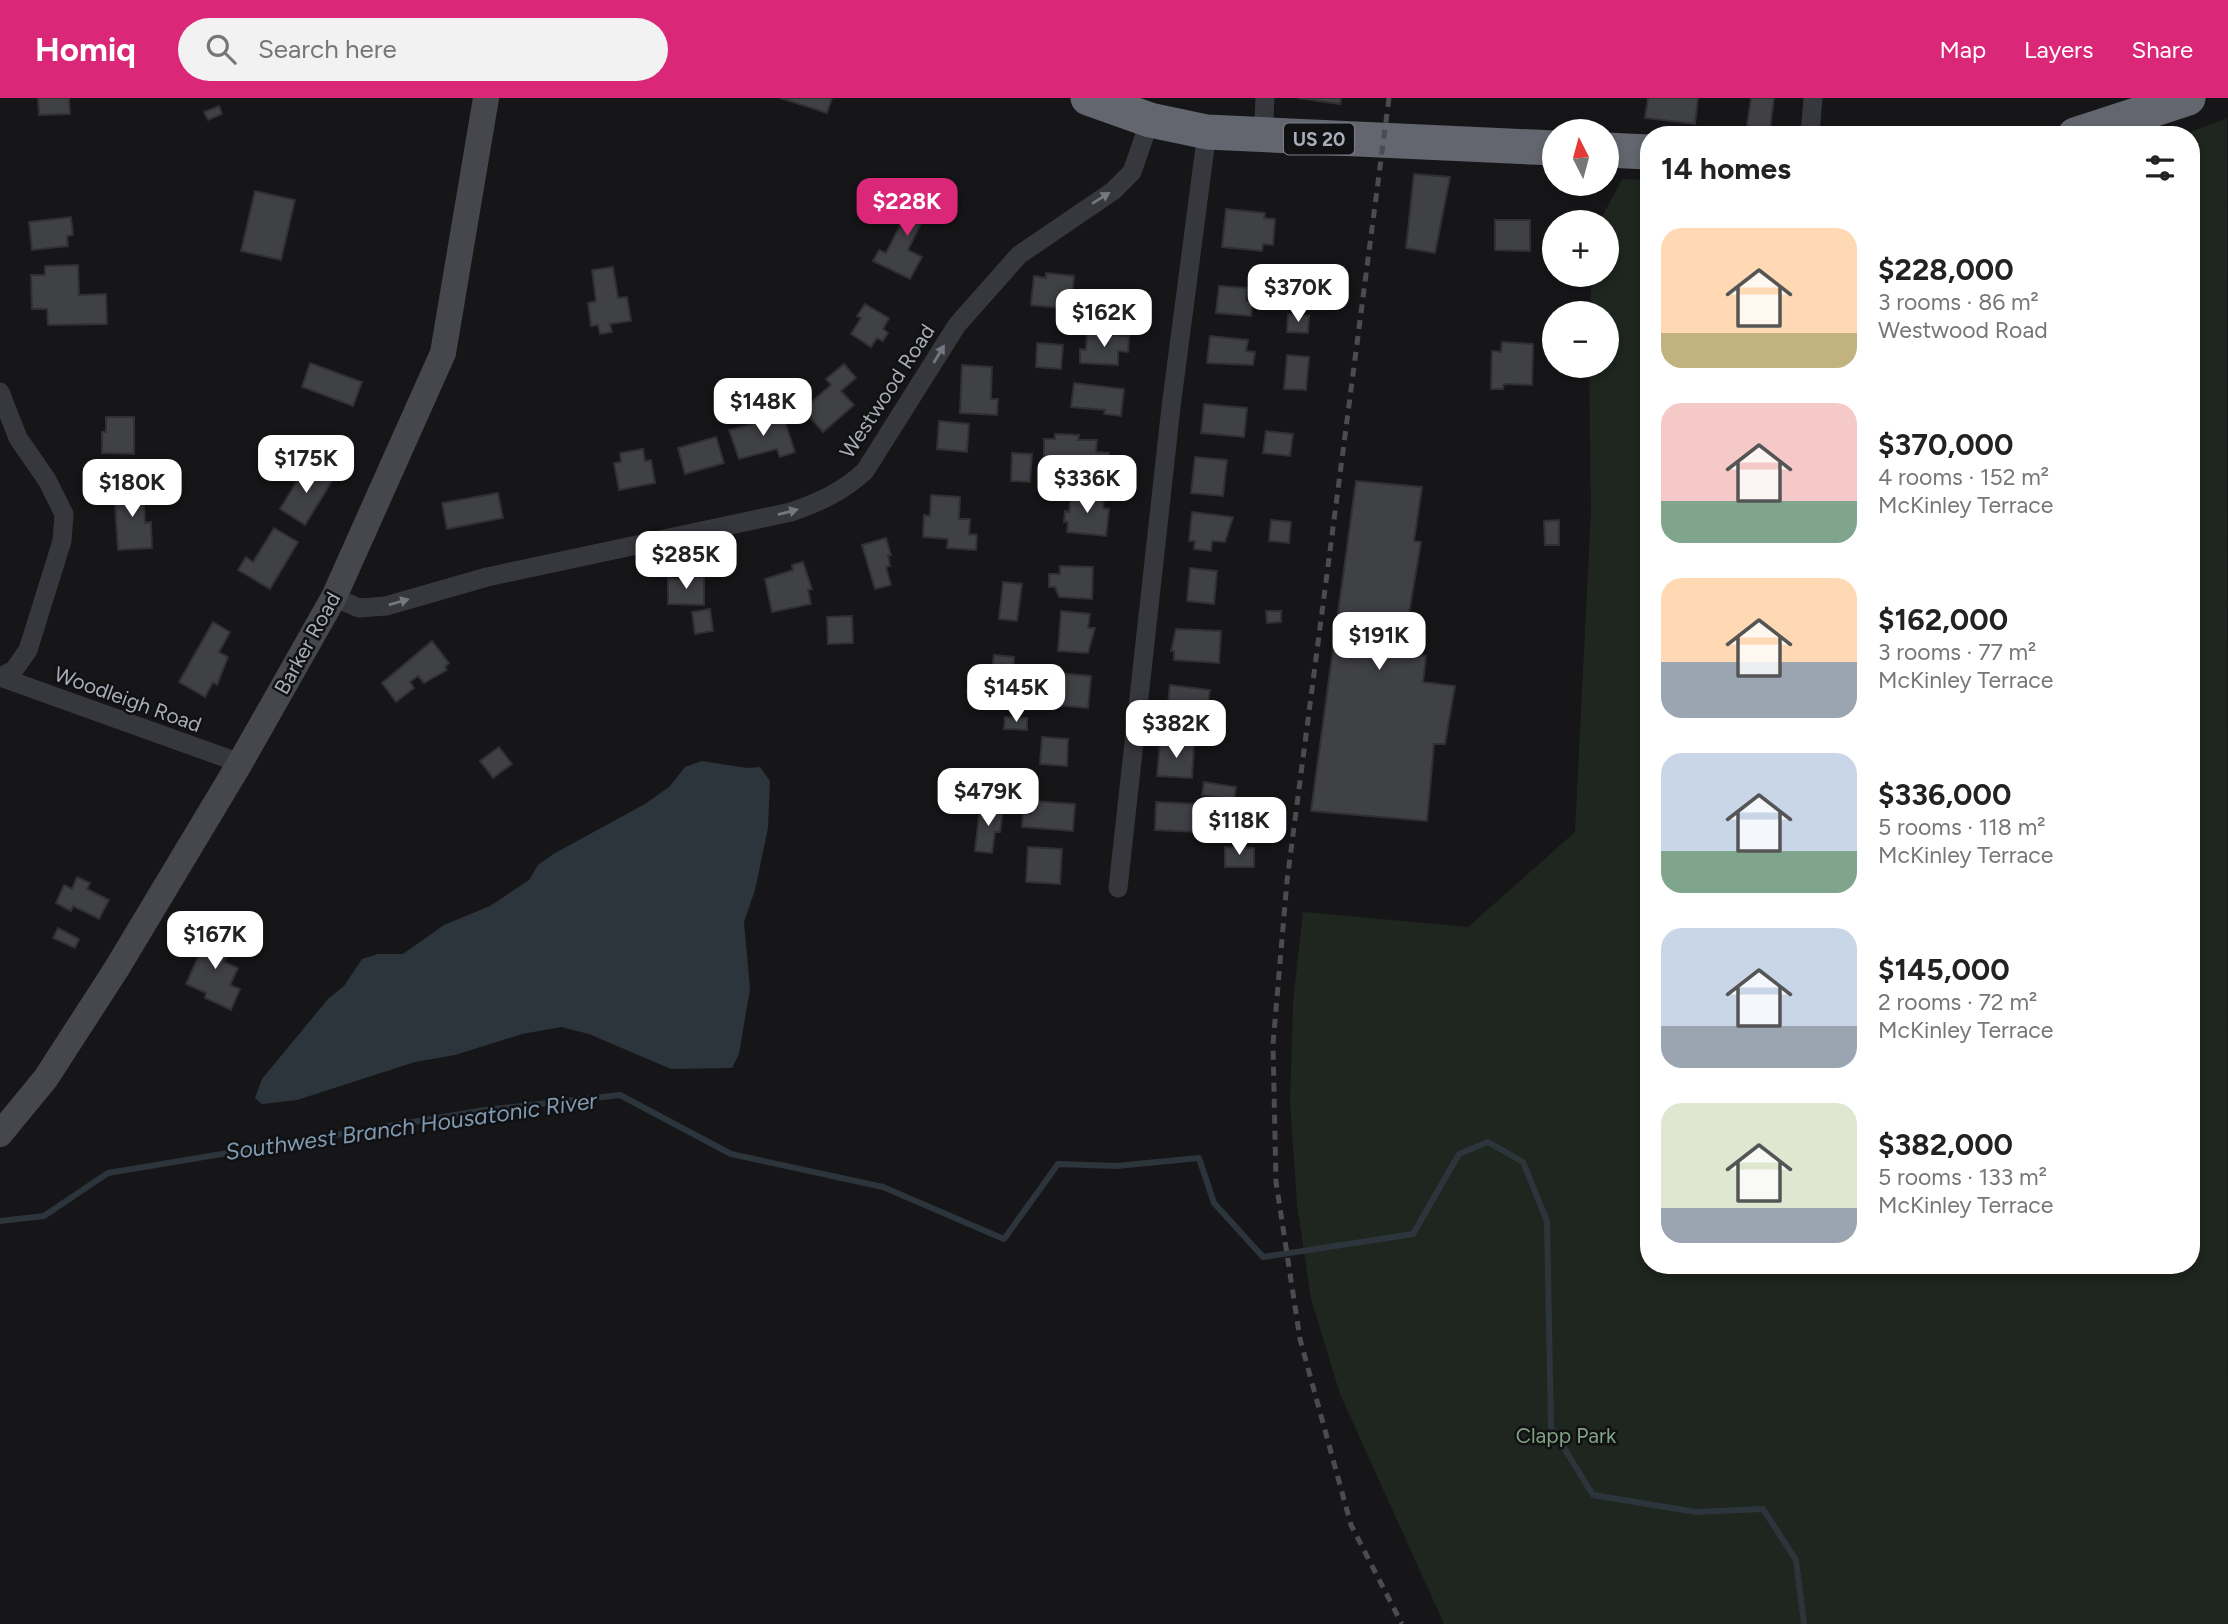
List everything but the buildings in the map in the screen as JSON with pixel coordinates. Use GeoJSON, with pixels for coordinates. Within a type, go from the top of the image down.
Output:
{"type":"FeatureCollection","features":[{"type":"Feature","properties":{"kind":"highway","name":"US 20"},"geometry":{"type":"LineString","coordinates":[[1088,98],[1150,120],[1207,132],[1542,148]]}},
{"type":"Feature","properties":{"kind":"highway"},"geometry":{"type":"LineString","coordinates":[[2102,126],[2188,98]]}},
{"type":"Feature","properties":{"kind":"highway"},"geometry":{"type":"LineString","coordinates":[[1619,151],[1640,152]]}},
{"type":"Feature","properties":{"kind":"street","name":"Barker Road"},"geometry":{"type":"LineString","coordinates":[[0,1134],[60,1056],[240,763],[334,597],[443,353],[486,98]]}},
{"type":"Feature","properties":{"kind":"street"},"geometry":{"type":"LineString","coordinates":[[1263,136],[1265,98]]}},
{"type":"Feature","properties":{"kind":"street"},"geometry":{"type":"LineString","coordinates":[[1811,126],[1813,98]]}},
{"type":"Feature","properties":{"kind":"street","name":"Westwood Road"},"geometry":{"type":"LineString","coordinates":[[334,597],[359,608],[386,606],[487,577],[791,512],[823,501],[847,487],[864,471],[957,325],[990,285],[1019,255],[1113,191],[1132,172],[1150,120]]}},
{"type":"Feature","properties":{"kind":"street"},"geometry":{"type":"LineString","coordinates":[[1118,888],[1171,407],[1207,132]]}},
{"type":"Feature","properties":{"kind":"street"},"geometry":{"type":"LineString","coordinates":[[0,392],[18,438],[47,480],[64,514],[62,541],[28,650],[13,670],[0,677]]}},
{"type":"Feature","properties":{"kind":"street","name":"Woodleigh Road"},"geometry":{"type":"LineString","coordinates":[[0,677],[240,763]]}},
{"type":"Feature","properties":{"kind":"green space","name":"Clapp Park"},"geometry":{"type":"Polygon","coordinates":[[[2227,118],[2228,1624],[1444,1624],[1340,1394],[1311,1299],[1297,1204],[1290,1101],[1293,1002],[1303,912],[1468,927],[1575,832],[1591,511],[1589,378],[1619,378],[1619,301],[1591,301],[1591,287],[1619,287],[1619,210],[1606,210],[1613,196],[1619,196],[1622,179],[1640,180],[1640,1274],[2200,1274],[2200,128],[2227,118]]]}},
{"type":"Feature","properties":{"kind":"shaded area"},"geometry":{"type":"Polygon","coordinates":[[[702,761],[747,768],[760,767],[770,781],[768,828],[755,890],[744,922],[750,989],[739,1054],[732,1068],[671,1069],[589,1034],[561,1027],[522,1034],[455,1055],[415,1062],[297,1100],[262,1104],[255,1098],[262,1079],[328,999],[344,986],[362,959],[378,954],[403,954],[444,925],[490,906],[529,880],[538,865],[555,853],[645,804],[669,787],[685,767],[702,761]]]}},
{"type":"Feature","properties":{"kind":"waterway","name":"Southwest Branch Housatonic River"},"geometry":{"type":"LineString","coordinates":[[0,1221],[44,1216],[108,1173],[485,1110],[620,1095],[731,1154],[883,1187],[1004,1239],[1058,1164],[1116,1166],[1199,1158],[1214,1203],[1263,1257],[1413,1234],[1459,1154],[1488,1142],[1523,1162],[1547,1221],[1551,1427],[1593,1495],[1696,1512],[1763,1509],[1796,1560],[1804,1624]]}},
{"type":"Feature","properties":{"kind":"railway"},"geometry":{"type":"LineString","coordinates":[[1389,98],[1287,881],[1273,1044],[1276,1182],[1300,1339],[1351,1525],[1402,1624]]}}]}
